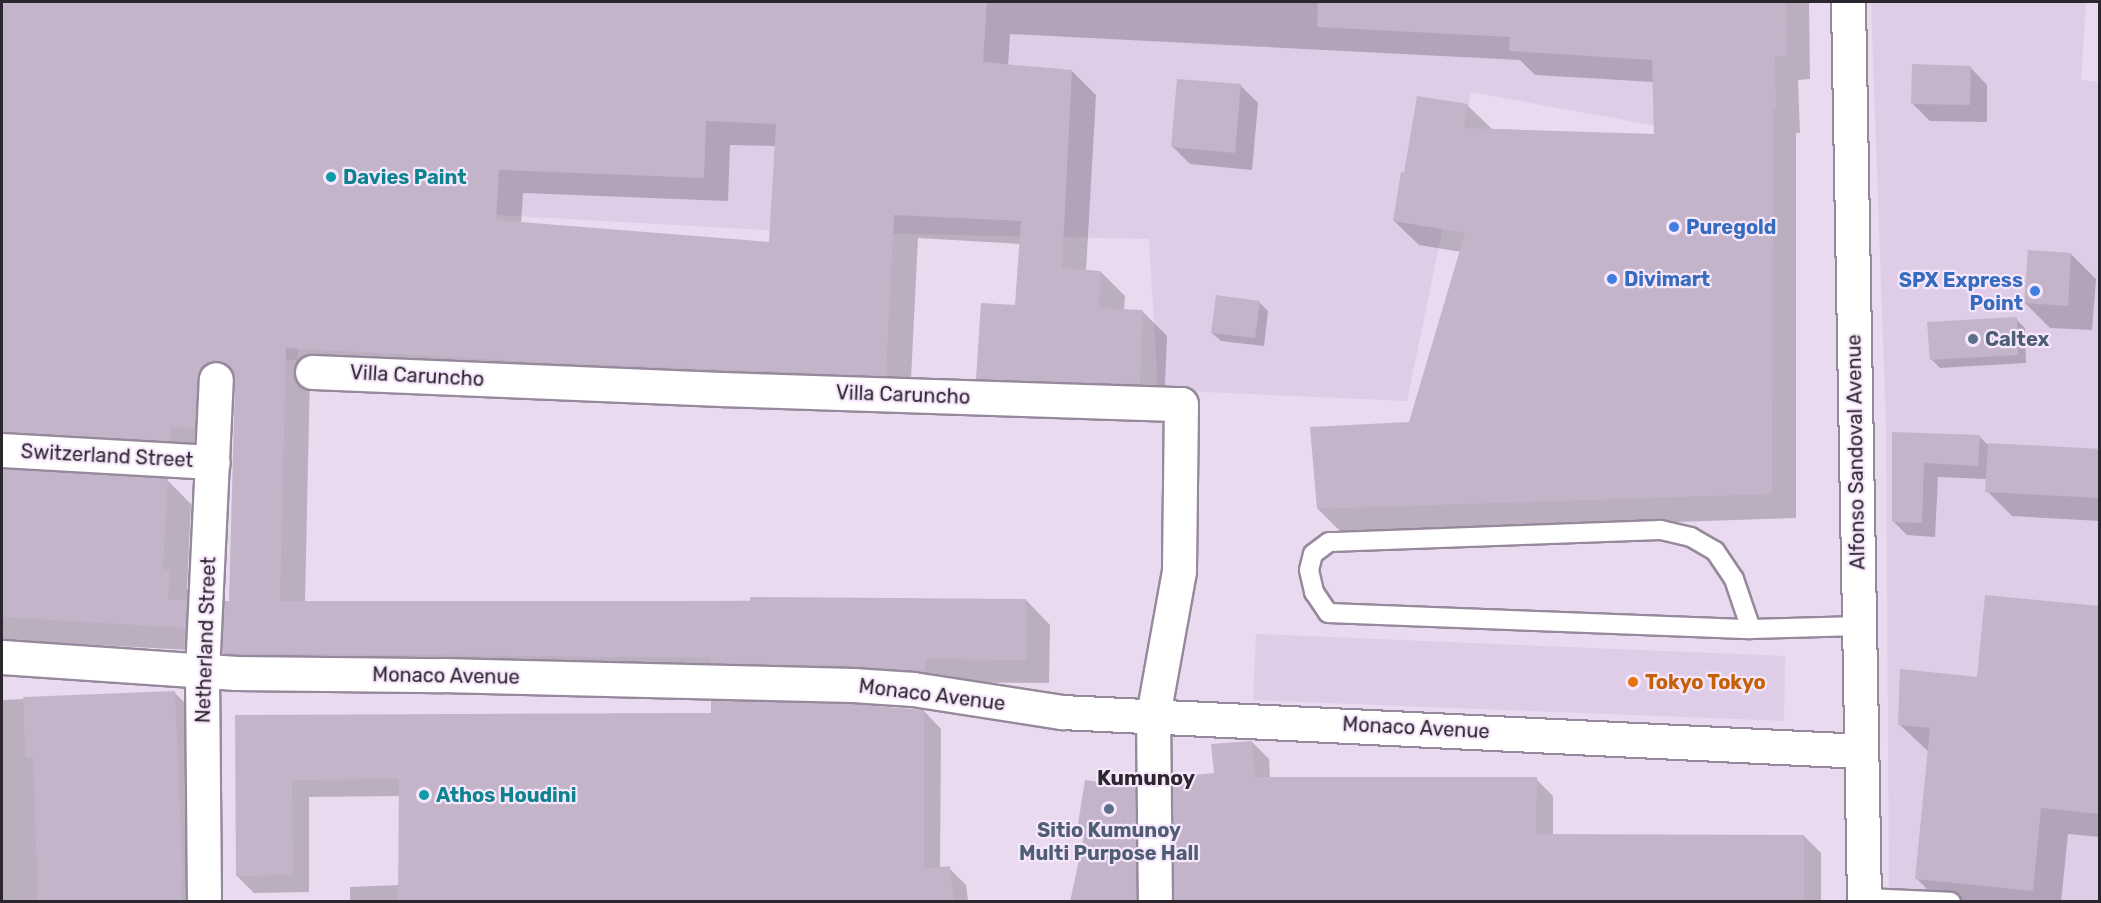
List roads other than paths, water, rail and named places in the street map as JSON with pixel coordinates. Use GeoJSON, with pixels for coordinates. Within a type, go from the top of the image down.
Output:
{"type":"FeatureCollection","features":[{"type":"Feature","properties":{"kind":"street","name":"Alfonso Sandoval Avenue"},"geometry":{"type":"LineString","coordinates":[[1848,2],[1864,900]]}},
{"type":"Feature","properties":{"kind":"street","name":"Villa Caruncho"},"geometry":{"type":"LineString","coordinates":[[312,372],[734,390],[1181,404],[1179,571],[1153,715]]}},
{"type":"Feature","properties":{"kind":"street","name":"Netherland Street"},"geometry":{"type":"LineString","coordinates":[[204,902],[202,672],[216,379]]}},
{"type":"Feature","properties":{"kind":"street","name":"Switzerland Street"},"geometry":{"type":"LineString","coordinates":[[2,450],[213,462]]}},
{"type":"Feature","properties":{"kind":"street","name":"Monaco Avenue"},"geometry":{"type":"LineString","coordinates":[[2,657],[202,672],[853,685],[912,689],[1062,712],[1861,751]]}},
{"type":"Feature","properties":{"kind":"street"},"geometry":{"type":"LineString","coordinates":[[1153,715],[1155,902]]}},
{"type":"Feature","properties":{"kind":"lane"},"geometry":{"type":"LineString","coordinates":[[1751,629],[1734,579],[1715,551],[1691,537],[1660,530],[1329,542],[1313,554],[1309,570],[1314,592],[1328,613],[1751,629],[1859,627]]}},
{"type":"Feature","properties":{"kind":"lane"},"geometry":{"type":"LineString","coordinates":[[1864,900],[1952,902]]}},
{"type":"Feature","properties":{"kind":"place","name":"Davies Paint"},"geometry":{"type":"Point","coordinates":[331,177]}},
{"type":"Feature","properties":{"kind":"place","name":"Puregold"},"geometry":{"type":"Point","coordinates":[1674,227]}},
{"type":"Feature","properties":{"kind":"place","name":"Divimart"},"geometry":{"type":"Point","coordinates":[1612,279]}},
{"type":"Feature","properties":{"kind":"place","name":"SPX Express Point"},"geometry":{"type":"Point","coordinates":[2035,291]}},
{"type":"Feature","properties":{"kind":"place","name":"Caltex"},"geometry":{"type":"Point","coordinates":[1973,339]}},
{"type":"Feature","properties":{"kind":"place","name":"Tokyo Tokyo"},"geometry":{"type":"Point","coordinates":[1633,682]}},
{"type":"Feature","properties":{"kind":"place","name":"Athos Houdini"},"geometry":{"type":"Point","coordinates":[424,795]}},
{"type":"Feature","properties":{"kind":"place","name":"Sitio Kumunoy Multi Purpose Hall"},"geometry":{"type":"Point","coordinates":[1109,809]}},
{"type":"Feature","properties":{"kind":"district","name":"Kumunoy"},"geometry":{"type":"Point","coordinates":[1146,778]}}]}
